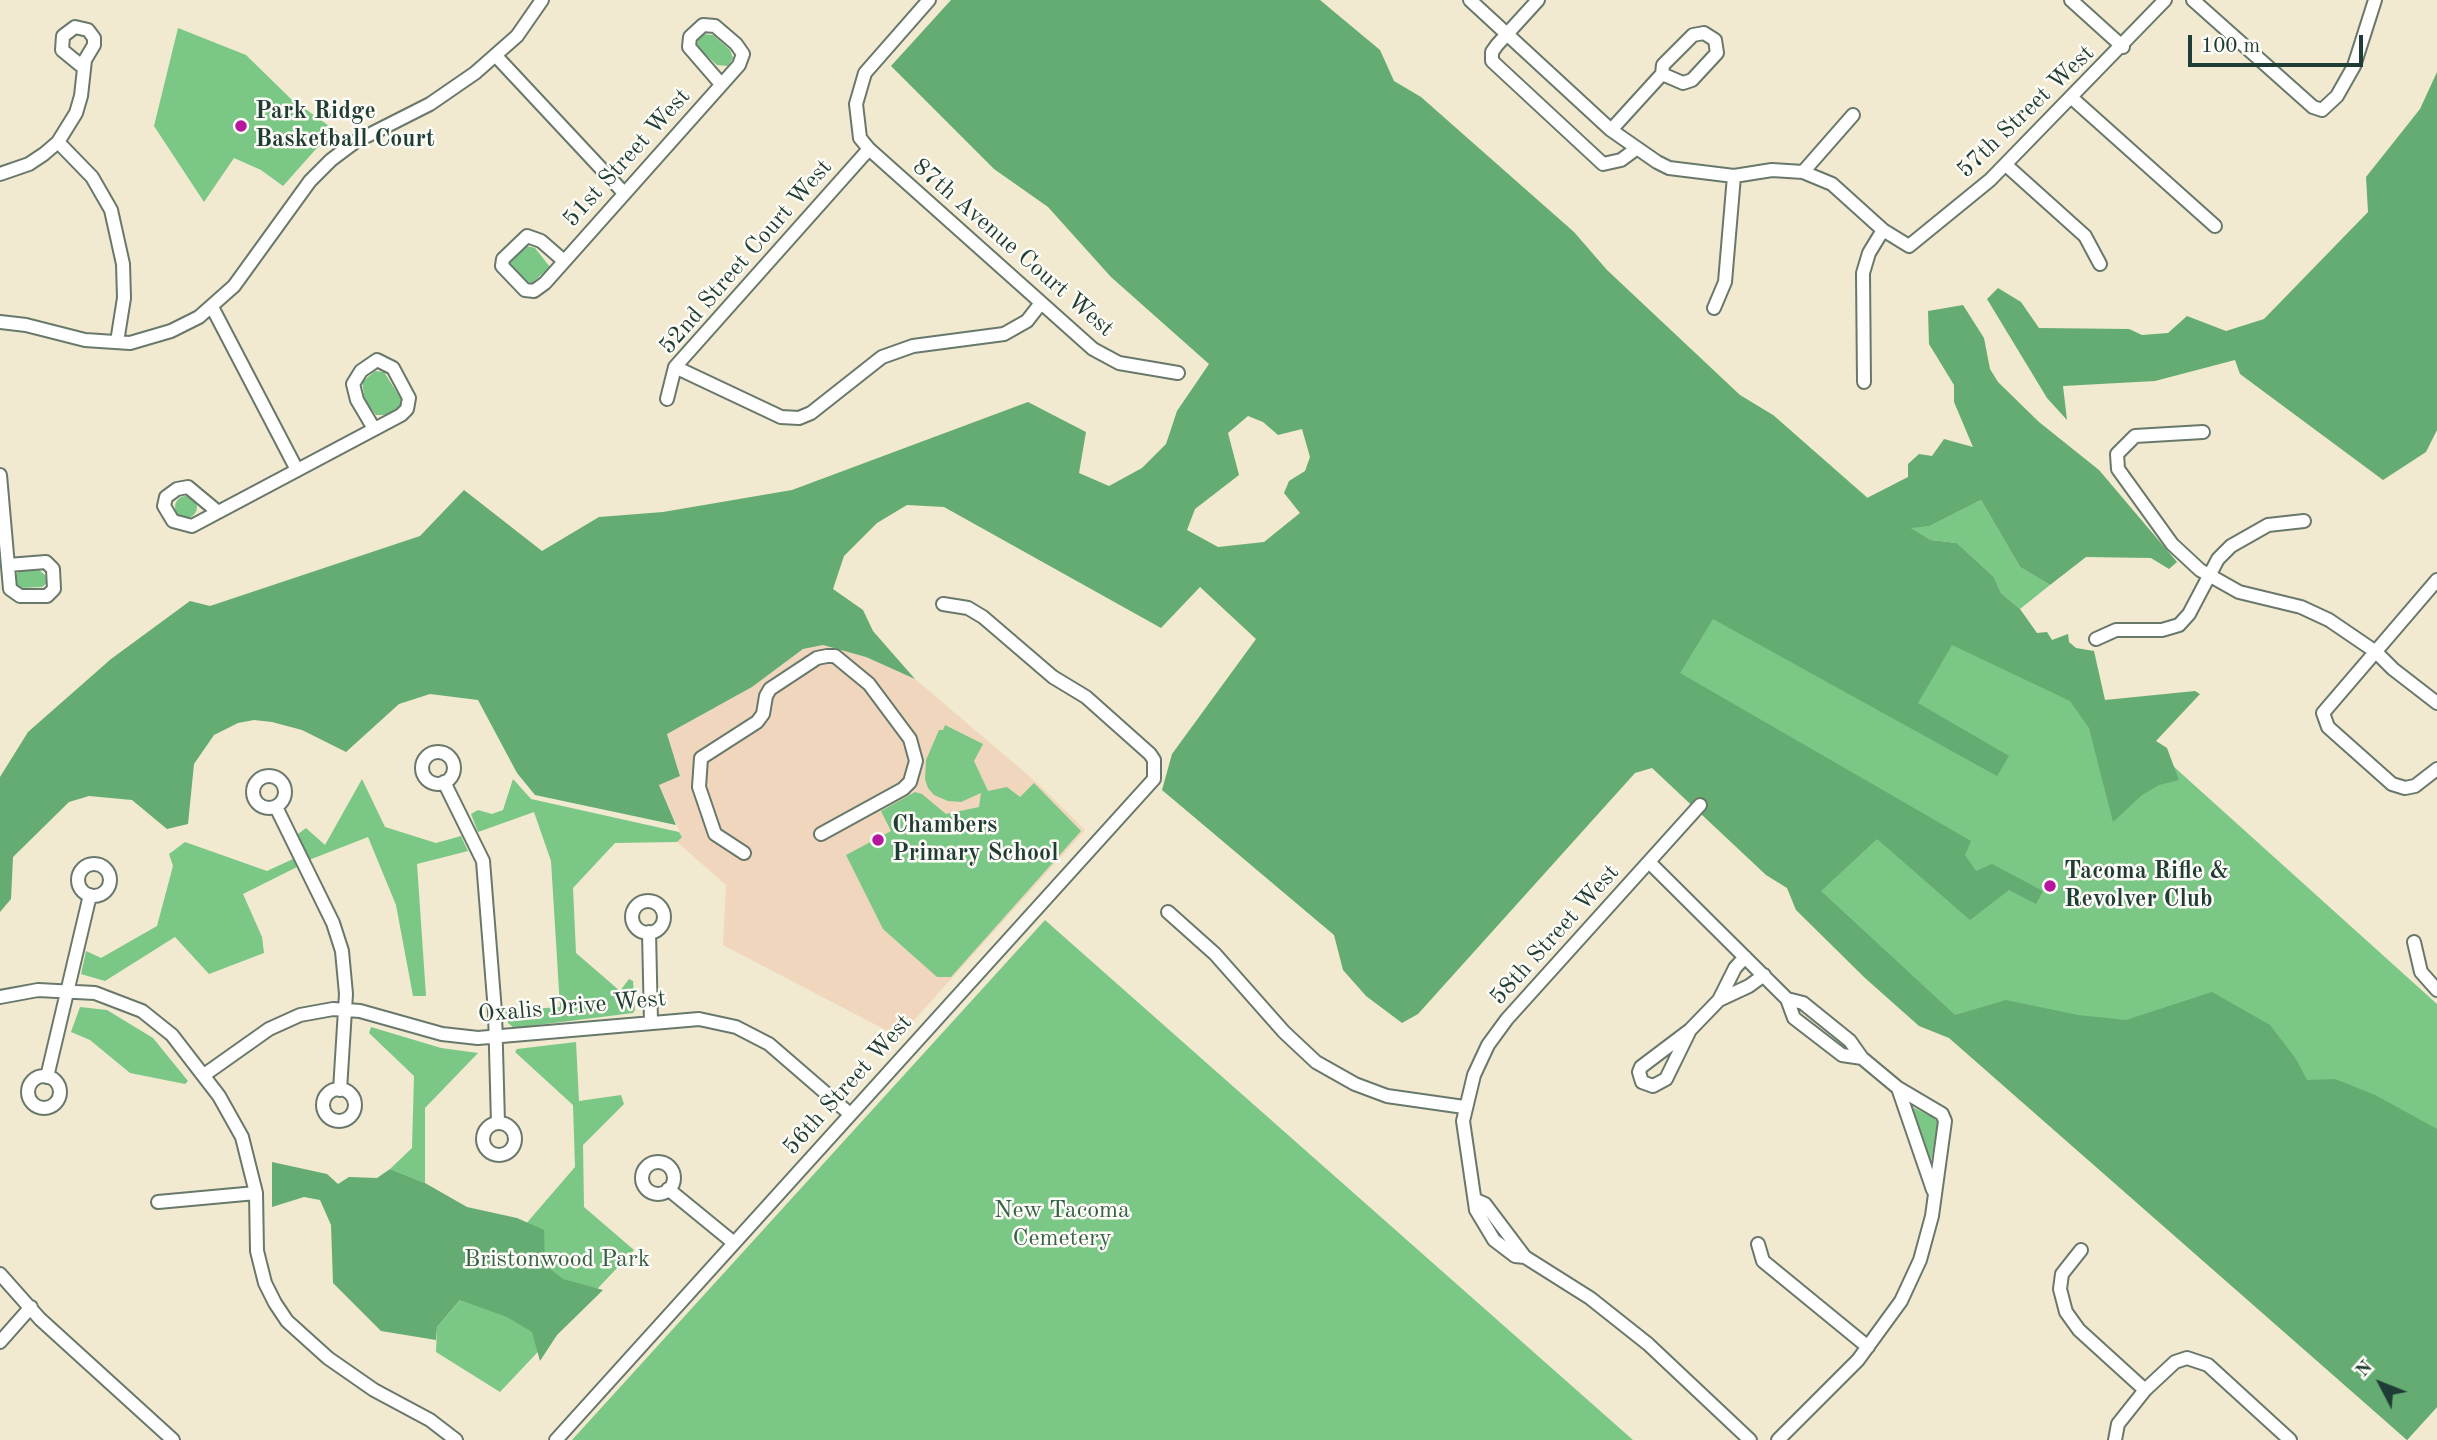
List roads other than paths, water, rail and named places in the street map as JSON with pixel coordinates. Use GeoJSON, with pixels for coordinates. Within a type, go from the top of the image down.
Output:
{"type":"FeatureCollection","features":[{"type":"Feature","properties":{"kind":"street"},"geometry":{"type":"LineString","coordinates":[[0,322],[26,325],[86,340],[130,343],[184,325],[212,307],[234,286],[310,181],[331,160],[355,142],[430,104],[496,56],[524,27],[541,0]]}},
{"type":"Feature","properties":{"kind":"street"},"geometry":{"type":"LineString","coordinates":[[869,149],[860,138],[856,118],[860,85],[873,61],[929,0]]}},
{"type":"Feature","properties":{"kind":"street"},"geometry":{"type":"LineString","coordinates":[[1470,0],[1612,130],[1636,149],[1669,168],[1734,176],[1772,170],[1803,172],[1832,184],[1884,229],[1869,253],[1863,273],[1864,382]]}},
{"type":"Feature","properties":{"kind":"street"},"geometry":{"type":"LineString","coordinates":[[1538,0],[1492,52],[1492,61],[1603,164],[1610,164],[1636,149]]}},
{"type":"Feature","properties":{"kind":"street"},"geometry":{"type":"LineString","coordinates":[[2071,0],[2123,47]]}},
{"type":"Feature","properties":{"kind":"street","name":"57th Street West"},"geometry":{"type":"LineString","coordinates":[[1884,229],[1909,246],[2006,164],[2123,47],[2165,0]]}},
{"type":"Feature","properties":{"kind":"street"},"geometry":{"type":"LineString","coordinates":[[2193,0],[2313,107],[2322,110],[2337,96],[2354,66],[2375,0]]}},
{"type":"Feature","properties":{"kind":"street","name":"51st Street West"},"geometry":{"type":"LineString","coordinates":[[564,261],[541,241],[527,236],[503,259],[502,266],[525,290],[534,291],[564,261],[742,61],[743,54],[715,26],[703,25],[690,37],[689,47],[721,83]]}},
{"type":"Feature","properties":{"kind":"street"},"geometry":{"type":"LineString","coordinates":[[1612,130],[1662,74],[1663,65],[1693,35],[1704,33],[1715,40],[1717,53],[1692,80],[1683,83],[1662,74]]}},
{"type":"Feature","properties":{"kind":"street"},"geometry":{"type":"LineString","coordinates":[[496,56],[624,193]]}},
{"type":"Feature","properties":{"kind":"street"},"geometry":{"type":"LineString","coordinates":[[0,174],[29,164],[58,142],[76,113],[84,68]]}},
{"type":"Feature","properties":{"kind":"street"},"geometry":{"type":"LineString","coordinates":[[2072,98],[2215,226]]}},
{"type":"Feature","properties":{"kind":"street"},"geometry":{"type":"LineString","coordinates":[[1803,172],[1853,115]]}},
{"type":"Feature","properties":{"kind":"street"},"geometry":{"type":"LineString","coordinates":[[58,142],[92,177],[111,210],[123,264],[124,298],[117,342]]}},
{"type":"Feature","properties":{"kind":"street","name":"87th Avenue Court West"},"geometry":{"type":"LineString","coordinates":[[869,149],[1105,357],[1128,365],[1178,373]]}},
{"type":"Feature","properties":{"kind":"street","name":"52nd Street Court West"},"geometry":{"type":"LineString","coordinates":[[667,399],[675,367],[869,149]]}},
{"type":"Feature","properties":{"kind":"street"},"geometry":{"type":"LineString","coordinates":[[2006,164],[2085,236],[2099,264]]}},
{"type":"Feature","properties":{"kind":"street"},"geometry":{"type":"LineString","coordinates":[[1714,308],[1725,282],[1734,176]]}},
{"type":"Feature","properties":{"kind":"street"},"geometry":{"type":"LineString","coordinates":[[675,367],[781,417],[799,418],[811,413],[881,357],[913,346],[1004,334],[1027,321],[1041,303]]}},
{"type":"Feature","properties":{"kind":"street"},"geometry":{"type":"LineString","coordinates":[[212,307],[296,468]]}},
{"type":"Feature","properties":{"kind":"street"},"geometry":{"type":"LineString","coordinates":[[218,512],[296,468],[401,415],[409,404],[409,398],[393,368],[377,360],[361,371],[353,384],[357,400],[373,428]]}},
{"type":"Feature","properties":{"kind":"street"},"geometry":{"type":"LineString","coordinates":[[2203,432],[2135,436],[2118,454],[2118,470],[2172,544],[2209,575],[2251,597],[2315,612],[2376,652],[2393,670],[2437,703]]}},
{"type":"Feature","properties":{"kind":"street"},"geometry":{"type":"LineString","coordinates":[[0,475],[8,565]]}},
{"type":"Feature","properties":{"kind":"street"},"geometry":{"type":"LineString","coordinates":[[2096,639],[2116,630],[2162,630],[2179,625],[2189,614],[2209,575],[2231,546],[2252,531],[2283,521],[2304,521]]}},
{"type":"Feature","properties":{"kind":"street"},"geometry":{"type":"LineString","coordinates":[[2437,580],[2323,713],[2328,727],[2384,778],[2400,787],[2426,780],[2437,769]]}},
{"type":"Feature","properties":{"kind":"street","name":"56th Street West"},"geometry":{"type":"LineString","coordinates":[[556,1440],[1150,784],[1156,771],[1150,754],[1086,697],[1054,677],[983,617],[968,608],[943,604]]}},
{"type":"Feature","properties":{"kind":"street"},"geometry":{"type":"LineString","coordinates":[[744,853],[715,834],[699,787],[701,758],[757,722],[763,714],[765,696],[770,689],[817,658],[835,656],[869,684],[910,739],[916,761],[910,782],[903,789],[821,834]]}},
{"type":"Feature","properties":{"kind":"street"},"geometry":{"type":"LineString","coordinates":[[444,782],[483,861],[496,1038],[498,1123]]}},
{"type":"Feature","properties":{"kind":"street","name":"58th Street West"},"geometry":{"type":"LineString","coordinates":[[1464,1107],[1477,1067],[1497,1032],[1700,805]]}},
{"type":"Feature","properties":{"kind":"street"},"geometry":{"type":"LineString","coordinates":[[276,807],[338,937],[345,980],[340,1090]]}},
{"type":"Feature","properties":{"kind":"street"},"geometry":{"type":"LineString","coordinates":[[1649,862],[1787,999],[1803,1003],[1850,1041],[1862,1058],[1898,1087],[1942,1114],[1945,1121],[1932,1216],[1913,1279],[1891,1318],[1868,1347],[1842,1378],[1778,1440]]}},
{"type":"Feature","properties":{"kind":"street"},"geometry":{"type":"LineString","coordinates":[[47,1077],[70,990],[90,895]]}},
{"type":"Feature","properties":{"kind":"street"},"geometry":{"type":"LineString","coordinates":[[1168,912],[1222,961],[1284,1032],[1316,1062],[1355,1084],[1387,1096],[1464,1107],[1466,1149],[1479,1218],[1494,1240],[1515,1255],[1525,1256],[1590,1298],[1648,1344],[1750,1440]]}},
{"type":"Feature","properties":{"kind":"street"},"geometry":{"type":"LineString","coordinates":[[649,932],[651,1021]]}},
{"type":"Feature","properties":{"kind":"street"},"geometry":{"type":"LineString","coordinates":[[2414,942],[2421,972],[2437,990]]}},
{"type":"Feature","properties":{"kind":"street"},"geometry":{"type":"LineString","coordinates":[[1690,1030],[1666,1079],[1653,1086],[1642,1082],[1639,1072],[1649,1058],[1690,1030],[1719,1000],[1735,968],[1745,957]]}},
{"type":"Feature","properties":{"kind":"street"},"geometry":{"type":"LineString","coordinates":[[1719,1000],[1749,986],[1764,975]]}},
{"type":"Feature","properties":{"kind":"street"},"geometry":{"type":"LineString","coordinates":[[0,997],[38,990],[70,990],[107,996],[142,1012],[172,1035],[228,1109],[242,1137],[256,1193],[255,1230],[261,1273],[269,1293],[287,1321],[351,1375],[430,1420],[456,1440]]}},
{"type":"Feature","properties":{"kind":"street","name":"Oxalis Drive West"},"geometry":{"type":"LineString","coordinates":[[204,1075],[269,1028],[289,1018],[311,1012],[345,1009],[442,1034],[496,1038],[651,1021],[699,1019],[747,1032],[779,1051],[850,1114]]}},
{"type":"Feature","properties":{"kind":"street"},"geometry":{"type":"LineString","coordinates":[[1898,1087],[1935,1194]]}},
{"type":"Feature","properties":{"kind":"street"},"geometry":{"type":"LineString","coordinates":[[668,1189],[734,1243]]}},
{"type":"Feature","properties":{"kind":"street"},"geometry":{"type":"LineString","coordinates":[[158,1202],[256,1193]]}},
{"type":"Feature","properties":{"kind":"street"},"geometry":{"type":"LineString","coordinates":[[1758,1244],[1763,1261],[1868,1347]]}},
{"type":"Feature","properties":{"kind":"street"},"geometry":{"type":"LineString","coordinates":[[2081,1250],[2062,1274],[2060,1289],[2066,1312],[2079,1330],[2145,1390]]}},
{"type":"Feature","properties":{"kind":"street"},"geometry":{"type":"LineString","coordinates":[[0,1273],[31,1307],[173,1440]]}},
{"type":"Feature","properties":{"kind":"street"},"geometry":{"type":"LineString","coordinates":[[0,1342],[31,1307]]}},
{"type":"Feature","properties":{"kind":"street"},"geometry":{"type":"LineString","coordinates":[[2115,1440],[2118,1424],[2145,1390],[2175,1362],[2195,1358],[2208,1365],[2290,1440]]}},
{"type":"Feature","properties":{"kind":"place","name":"Park Ridge Basketball Court"},"geometry":{"type":"Point","coordinates":[241,126]}},
{"type":"Feature","properties":{"kind":"place","name":"Chambers Primary School"},"geometry":{"type":"Point","coordinates":[878,840]}},
{"type":"Feature","properties":{"kind":"place","name":"Tacoma Rifle & Revolver Club"},"geometry":{"type":"Point","coordinates":[2050,886]}},
{"type":"Feature","properties":{"kind":"park label","name":"New Tacoma Cemetery"},"geometry":{"type":"Point","coordinates":[1062,1225]}},
{"type":"Feature","properties":{"kind":"park label","name":"Bristonwood Park"},"geometry":{"type":"Point","coordinates":[557,1260]}}]}
